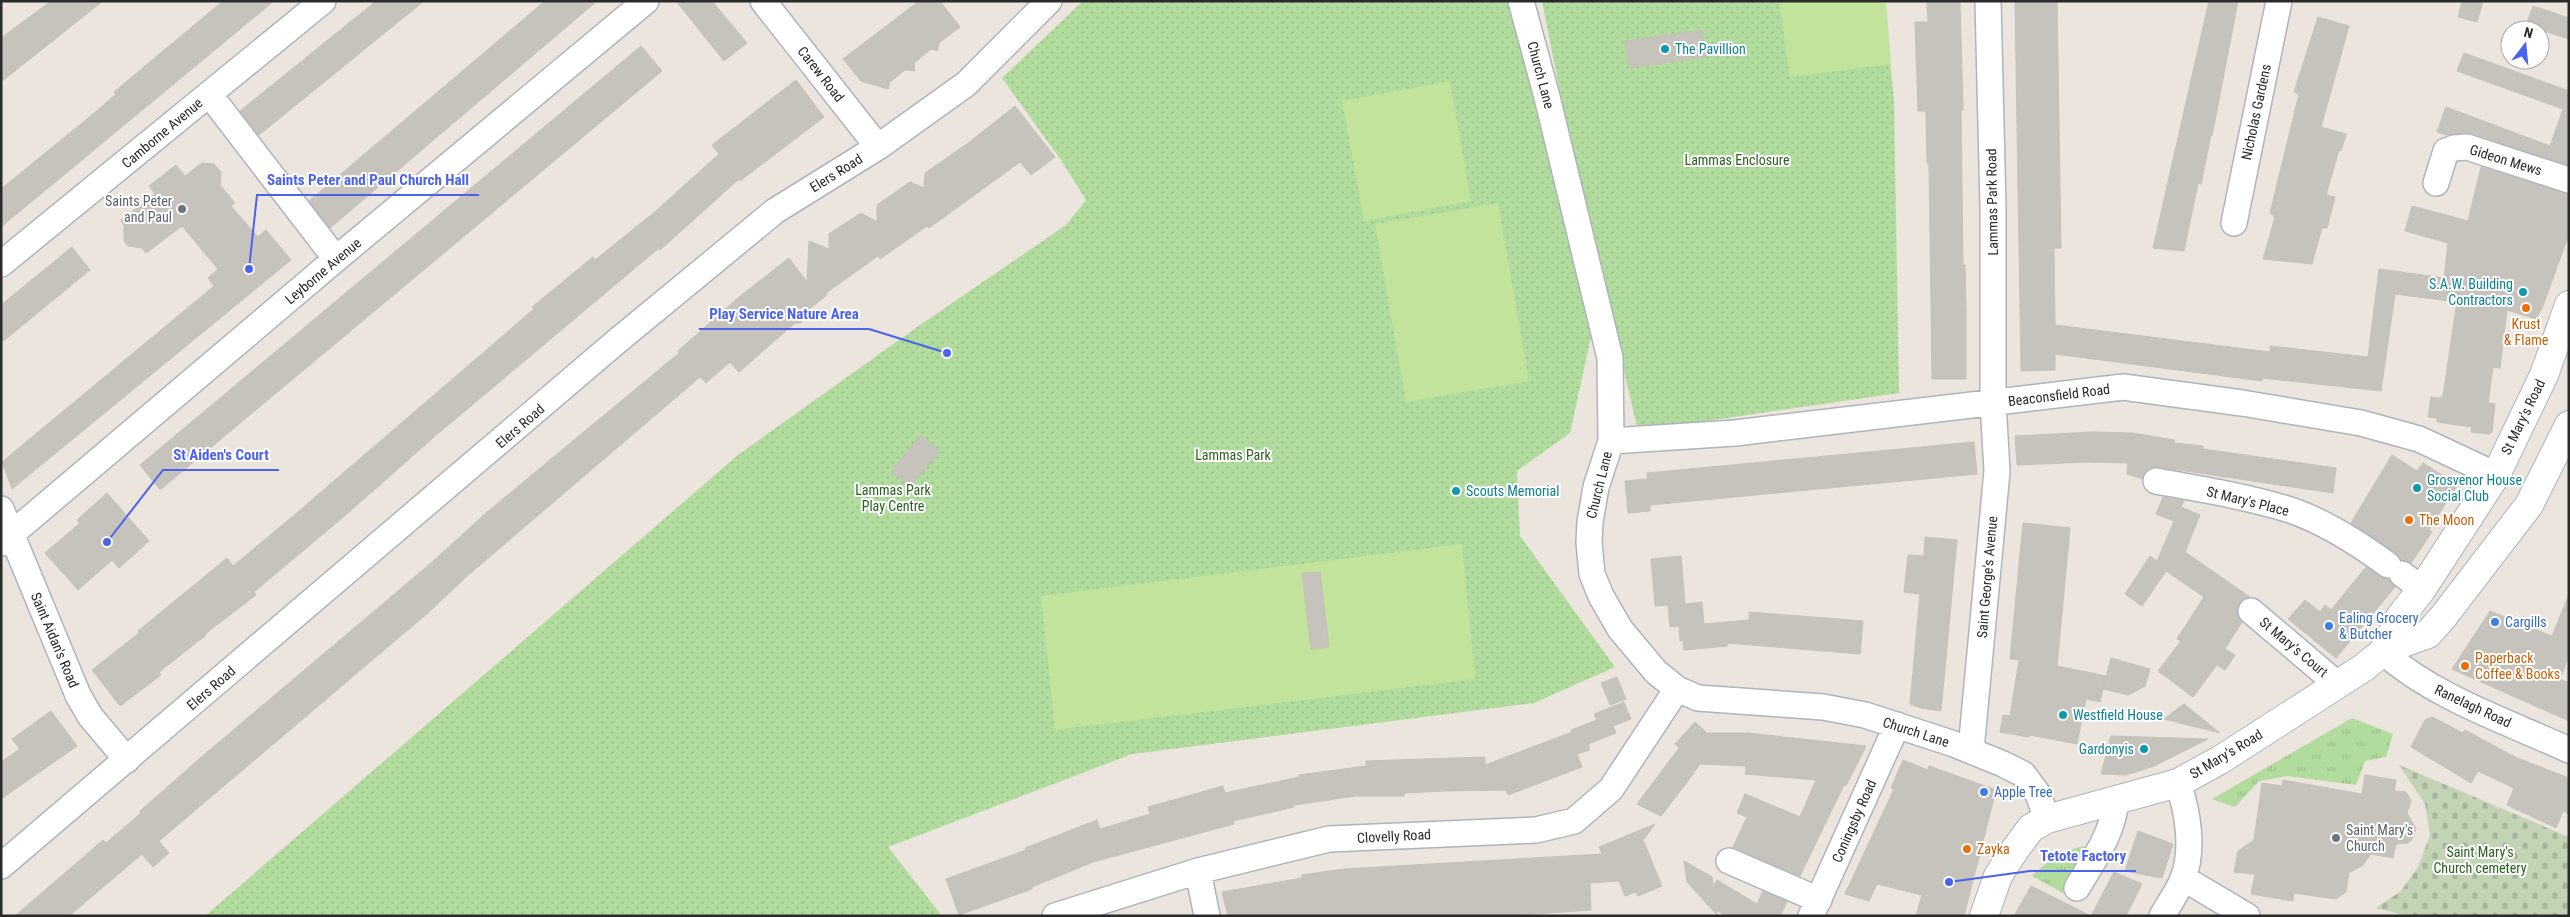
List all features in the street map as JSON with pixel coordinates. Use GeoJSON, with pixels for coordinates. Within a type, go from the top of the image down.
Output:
{"type":"FeatureCollection","features":[{"type":"Feature","properties":{"kind":"main road","name":"St Mary's Road"},"geometry":{"type":"LineString","coordinates":[[2384,650],[2400,617],[2404,576],[2496,475],[2544,375],[2569,306]]}},
{"type":"Feature","properties":{"kind":"main road","name":"St Mary's Road"},"geometry":{"type":"LineString","coordinates":[[2047,819],[2178,783],[2220,760],[2337,684],[2384,650],[2428,634],[2529,505],[2569,425]]}},
{"type":"Feature","properties":{"kind":"main road"},"geometry":{"type":"LineString","coordinates":[[1984,916],[1998,876],[2014,851],[2031,828],[2047,819]]}},
{"type":"Feature","properties":{"kind":"street","name":"Camborne Avenue"},"geometry":{"type":"LineString","coordinates":[[1,264],[323,1]]}},
{"type":"Feature","properties":{"kind":"street","name":"Leyborne Avenue"},"geometry":{"type":"LineString","coordinates":[[7,539],[89,466],[646,1]]}},
{"type":"Feature","properties":{"kind":"street","name":"Carew Road"},"geometry":{"type":"LineString","coordinates":[[763,1],[878,147]]}},
{"type":"Feature","properties":{"kind":"street","name":"Elers Road"},"geometry":{"type":"LineString","coordinates":[[1,866],[616,342],[775,210],[878,147],[966,84],[1050,1]]}},
{"type":"Feature","properties":{"kind":"street","name":"Church Lane"},"geometry":{"type":"LineString","coordinates":[[1521,1],[1547,97],[1610,358],[1611,441],[1596,487],[1590,522],[1592,574],[1601,596],[1620,629],[1656,672],[1677,689],[1698,698],[1823,707],[1865,715],[1971,750],[2023,774],[2038,794],[2047,819]]}},
{"type":"Feature","properties":{"kind":"street","name":"Lammas Park Road"},"geometry":{"type":"LineString","coordinates":[[1988,1],[1993,207],[1993,403]]}},
{"type":"Feature","properties":{"kind":"street","name":"Nicholas Gardens"},"geometry":{"type":"LineString","coordinates":[[2234,222],[2279,1]]}},
{"type":"Feature","properties":{"kind":"street"},"geometry":{"type":"LineString","coordinates":[[209,94],[336,259]]}},
{"type":"Feature","properties":{"kind":"street","name":"Gideon Mews"},"geometry":{"type":"LineString","coordinates":[[2436,183],[2446,151],[2454,148],[2467,148],[2569,180]]}},
{"type":"Feature","properties":{"kind":"street","name":"Beaconsfield Road"},"geometry":{"type":"LineString","coordinates":[[1611,441],[1735,433],[2123,388],[2242,402],[2361,423],[2409,436],[2496,475]]}},
{"type":"Feature","properties":{"kind":"street","name":"Saint George's Avenue"},"geometry":{"type":"LineString","coordinates":[[1971,750],[1997,470],[1993,403]]}},
{"type":"Feature","properties":{"kind":"street","name":"St Mary's Place"},"geometry":{"type":"LineString","coordinates":[[2156,481],[2241,497],[2289,510],[2357,542],[2404,576]]}},
{"type":"Feature","properties":{"kind":"street","name":"Saint Aidan's Road"},"geometry":{"type":"LineString","coordinates":[[1,510],[7,539],[78,695],[90,716],[127,760]]}},
{"type":"Feature","properties":{"kind":"street","name":"St Mary's Court"},"geometry":{"type":"LineString","coordinates":[[2251,611],[2337,684]]}},
{"type":"Feature","properties":{"kind":"street","name":"Ranelagh Road"},"geometry":{"type":"LineString","coordinates":[[2384,650],[2407,673],[2436,690],[2569,750]]}},
{"type":"Feature","properties":{"kind":"street","name":"Clovelly Road"},"geometry":{"type":"LineString","coordinates":[[1055,916],[1198,871],[1329,839],[1536,830],[1574,821],[1611,789],[1677,689]]}},
{"type":"Feature","properties":{"kind":"street","name":"Coningsby Road"},"geometry":{"type":"LineString","coordinates":[[1815,908],[1897,725]]}},
{"type":"Feature","properties":{"kind":"street"},"geometry":{"type":"LineString","coordinates":[[2162,916],[2184,878],[2189,848],[2186,806],[2178,783]]}},
{"type":"Feature","properties":{"kind":"street"},"geometry":{"type":"LineString","coordinates":[[2078,888],[2108,836],[2115,816],[2116,800]]}},
{"type":"Feature","properties":{"kind":"street"},"geometry":{"type":"LineString","coordinates":[[1729,861],[1815,908]]}},
{"type":"Feature","properties":{"kind":"street"},"geometry":{"type":"LineString","coordinates":[[1198,871],[1207,916]]}},
{"type":"Feature","properties":{"kind":"street"},"geometry":{"type":"LineString","coordinates":[[2184,878],[2247,916]]}},
{"type":"Feature","properties":{"kind":"green space","name":"Lammas Park"},"geometry":{"type":"Polygon","coordinates":[[[1083,1],[1509,1],[1562,184],[1593,328],[1570,433],[1517,471],[1520,536],[1615,667],[1534,703],[1132,754],[888,847],[942,916],[205,916],[738,455],[920,325],[1066,225],[1086,200],[1061,160],[1002,78],[1083,1]]]}},
{"type":"Feature","properties":{"kind":"green space","name":"Lammas Enclosure"},"geometry":{"type":"Polygon","coordinates":[[[1542,1],[1884,1],[1894,100],[1899,393],[1638,431],[1567,127],[1542,1]]]}},
{"type":"Feature","properties":{"kind":"green space"},"geometry":{"type":"Polygon","coordinates":[[[1779,1],[1886,1],[1891,64],[1790,77],[1779,1]]]}},
{"type":"Feature","properties":{"kind":"green space"},"geometry":{"type":"Polygon","coordinates":[[[1450,81],[1471,201],[1364,221],[1342,101],[1450,81]]]}},
{"type":"Feature","properties":{"kind":"green space"},"geometry":{"type":"Polygon","coordinates":[[[1498,203],[1529,381],[1406,402],[1375,224],[1498,203]]]}},
{"type":"Feature","properties":{"kind":"green space"},"geometry":{"type":"Polygon","coordinates":[[[1462,544],[1475,679],[1055,730],[1041,596],[1462,544]],[[1323,600],[1311,649],[1329,647],[1323,600]]]}},
{"type":"Feature","properties":{"kind":"green space"},"geometry":{"type":"Polygon","coordinates":[[[2352,718],[2393,734],[2386,757],[2365,761],[2356,785],[2288,776],[2259,781],[2235,807],[2212,799],[2352,718]]]}},
{"type":"Feature","properties":{"kind":"green space","name":"Saint Mary's Church cemetery"},"geometry":{"type":"Polygon","coordinates":[[[2399,765],[2569,837],[2569,916],[2408,916],[2376,908],[2401,891],[2418,867],[2430,835],[2425,804],[2399,765]]]}},
{"type":"Feature","properties":{"kind":"green space"},"geometry":{"type":"Polygon","coordinates":[[[2083,846],[2095,852],[2065,894],[2032,876],[2055,857],[2083,846]]]}},
{"type":"Feature","properties":{"kind":"building"},"geometry":{"type":"Polygon","coordinates":[[[51,1],[103,1],[1,82],[1,38],[51,1]]]}},
{"type":"Feature","properties":{"kind":"building"},"geometry":{"type":"Polygon","coordinates":[[[223,1],[274,1],[1,227],[1,189],[98,110],[116,94],[114,92],[223,1]]]}},
{"type":"Feature","properties":{"kind":"building"},"geometry":{"type":"Polygon","coordinates":[[[376,1],[424,1],[259,135],[240,111],[376,1]]]}},
{"type":"Feature","properties":{"kind":"building"},"geometry":{"type":"Polygon","coordinates":[[[545,1],[597,1],[330,228],[309,201],[545,1]]]}},
{"type":"Feature","properties":{"kind":"building"},"geometry":{"type":"Polygon","coordinates":[[[676,1],[712,1],[747,43],[724,61],[676,1]]]}},
{"type":"Feature","properties":{"kind":"building"},"geometry":{"type":"Polygon","coordinates":[[[919,1],[940,1],[960,27],[939,43],[937,51],[931,49],[914,63],[915,71],[905,70],[890,82],[888,89],[861,81],[843,59],[919,1]]]}},
{"type":"Feature","properties":{"kind":"building"},"geometry":{"type":"Polygon","coordinates":[[[1927,1],[1960,1],[1966,379],[1932,379],[1929,163],[1927,163],[1926,111],[1918,111],[1915,22],[1928,22],[1927,1]]]}},
{"type":"Feature","properties":{"kind":"building"},"geometry":{"type":"Polygon","coordinates":[[[2015,1],[2057,1],[2061,248],[2054,248],[2055,325],[2270,352],[2270,346],[2368,357],[2379,269],[2444,278],[2448,243],[2405,231],[2412,206],[2468,221],[2481,167],[2569,194],[2569,234],[2543,306],[2536,319],[2507,310],[2500,368],[2493,367],[2488,403],[2495,404],[2492,432],[2489,434],[2471,432],[2472,427],[2437,422],[2437,418],[2428,417],[2431,397],[2440,398],[2443,396],[2457,302],[2395,294],[2381,391],[2262,378],[2262,381],[2055,354],[2055,370],[2021,371],[2015,1]]]}},
{"type":"Feature","properties":{"kind":"building"},"geometry":{"type":"Polygon","coordinates":[[[2209,1],[2238,1],[2212,136],[2201,184],[2198,183],[2184,251],[2153,248],[2209,1]]]}},
{"type":"Feature","properties":{"kind":"building"},"geometry":{"type":"Polygon","coordinates":[[[2462,1],[2483,1],[2477,22],[2458,17],[2462,1]]]}},
{"type":"Feature","properties":{"kind":"building"},"geometry":{"type":"Polygon","coordinates":[[[2533,6],[2569,18],[2569,39],[2550,33],[2550,20],[2528,20],[2533,6]]]}},
{"type":"Feature","properties":{"kind":"building"},"geometry":{"type":"Polygon","coordinates":[[[2318,17],[2349,26],[2321,127],[2346,134],[2341,151],[2339,150],[2326,195],[2335,197],[2327,228],[2322,228],[2312,264],[2263,259],[2275,217],[2270,213],[2299,94],[2294,92],[2318,17]]]}},
{"type":"Feature","properties":{"kind":"building","name":"The Pavillion"},"geometry":{"type":"Polygon","coordinates":[[[1702,30],[1706,57],[1629,68],[1625,41],[1702,30]]]}},
{"type":"Feature","properties":{"kind":"building"},"geometry":{"type":"Polygon","coordinates":[[[641,46],[662,71],[160,490],[140,465],[641,46]]]}},
{"type":"Feature","properties":{"kind":"building"},"geometry":{"type":"Polygon","coordinates":[[[2464,53],[2500,66],[2500,70],[2511,70],[2569,91],[2569,165],[2471,133],[2447,135],[2437,132],[2446,107],[2550,146],[2563,109],[2457,71],[2464,53]]]}},
{"type":"Feature","properties":{"kind":"building"},"geometry":{"type":"Polygon","coordinates":[[[796,80],[824,117],[740,181],[739,179],[660,250],[659,248],[434,437],[254,592],[256,595],[205,634],[159,672],[161,675],[120,706],[92,670],[139,633],[138,631],[227,558],[233,566],[292,517],[534,309],[532,307],[593,257],[595,260],[657,210],[719,154],[712,145],[796,80]]]}},
{"type":"Feature","properties":{"kind":"building"},"geometry":{"type":"Polygon","coordinates":[[[1015,106],[1055,157],[1031,175],[1020,162],[929,228],[927,226],[880,259],[878,256],[826,293],[827,295],[803,314],[801,323],[795,323],[739,372],[730,362],[706,383],[700,377],[466,577],[429,612],[159,841],[169,853],[153,867],[142,854],[69,916],[15,916],[103,840],[106,843],[199,759],[431,563],[486,513],[679,353],[678,351],[739,297],[789,258],[807,282],[809,241],[829,249],[829,234],[861,213],[877,222],[877,205],[910,182],[924,188],[925,173],[967,144],[1015,106]]]}},
{"type":"Feature","properties":{"kind":"building"},"geometry":{"type":"Polygon","coordinates":[[[202,163],[214,164],[221,172],[220,185],[235,203],[231,206],[258,237],[266,230],[291,260],[12,489],[2,462],[214,286],[208,278],[218,269],[182,226],[146,253],[142,248],[128,246],[124,241],[124,226],[121,220],[155,194],[149,186],[176,165],[185,176],[202,163]]]}},
{"type":"Feature","properties":{"kind":"building"},"geometry":{"type":"Polygon","coordinates":[[[72,247],[90,270],[1,343],[1,305],[72,247]]]}},
{"type":"Feature","properties":{"kind":"building"},"geometry":{"type":"Polygon","coordinates":[[[2093,432],[2132,433],[2174,440],[2174,443],[2203,446],[2203,449],[2336,468],[2333,493],[2159,467],[2145,471],[2142,479],[2127,474],[2128,463],[2089,462],[2017,465],[2015,436],[2093,432]]]}},
{"type":"Feature","properties":{"kind":"building"},"geometry":{"type":"Polygon","coordinates":[[[921,435],[940,452],[910,487],[891,471],[921,435]]]}},
{"type":"Feature","properties":{"kind":"building"},"geometry":{"type":"Polygon","coordinates":[[[1974,442],[1977,474],[1650,505],[1650,511],[1628,513],[1625,481],[1647,479],[1647,473],[1974,442]]]}},
{"type":"Feature","properties":{"kind":"building"},"geometry":{"type":"Polygon","coordinates":[[[2392,455],[2417,471],[2423,463],[2458,485],[2429,529],[2432,532],[2411,563],[2401,560],[2396,553],[2351,523],[2392,455]]]}},
{"type":"Feature","properties":{"kind":"building"},"geometry":{"type":"Polygon","coordinates":[[[107,493],[149,541],[119,568],[112,560],[78,590],[45,553],[80,523],[77,520],[107,493]]]}},
{"type":"Feature","properties":{"kind":"building"},"geometry":{"type":"Polygon","coordinates":[[[2163,497],[2184,501],[2181,507],[2200,515],[2185,552],[2250,597],[2240,602],[2237,615],[2242,622],[2225,649],[2235,655],[2225,670],[2217,665],[2193,697],[2158,671],[2181,641],[2177,639],[2204,597],[2166,571],[2142,606],[2125,594],[2150,556],[2157,561],[2174,521],[2156,514],[2163,497]]]}},
{"type":"Feature","properties":{"kind":"building"},"geometry":{"type":"Polygon","coordinates":[[[2023,523],[2070,528],[2057,666],[2106,676],[2100,702],[2086,699],[2077,744],[2030,735],[2029,737],[2000,732],[2003,715],[2010,716],[2019,660],[2010,659],[2023,523]]]}},
{"type":"Feature","properties":{"kind":"building"},"geometry":{"type":"Polygon","coordinates":[[[1925,537],[1957,540],[1941,711],[1910,704],[1920,594],[1904,592],[1908,555],[1924,556],[1925,537]]]}},
{"type":"Feature","properties":{"kind":"building"},"geometry":{"type":"Polygon","coordinates":[[[1681,556],[1685,604],[1702,602],[1704,624],[1749,620],[1749,612],[1863,621],[1860,654],[1727,643],[1727,646],[1684,650],[1683,641],[1680,641],[1679,626],[1670,627],[1668,605],[1655,606],[1651,559],[1681,556]]]}},
{"type":"Feature","properties":{"kind":"building"},"geometry":{"type":"Polygon","coordinates":[[[2366,567],[2380,577],[2389,579],[2395,587],[2336,658],[2288,619],[2305,600],[2320,612],[2325,605],[2331,610],[2366,567]]]}},
{"type":"Feature","properties":{"kind":"building"},"geometry":{"type":"Polygon","coordinates":[[[1320,572],[1329,647],[1311,649],[1302,573],[1320,572]]]}},
{"type":"Feature","properties":{"kind":"building"},"geometry":{"type":"Polygon","coordinates":[[[2568,597],[2569,655],[2560,679],[2569,683],[2569,721],[2452,669],[2490,611],[2552,636],[2568,597]]]}},
{"type":"Feature","properties":{"kind":"building"},"geometry":{"type":"Polygon","coordinates":[[[2111,658],[2150,669],[2145,686],[2128,695],[2103,689],[2111,658]]]}},
{"type":"Feature","properties":{"kind":"building"},"geometry":{"type":"Polygon","coordinates":[[[1617,677],[1626,699],[1610,705],[1601,683],[1617,677]]]}},
{"type":"Feature","properties":{"kind":"building"},"geometry":{"type":"Polygon","coordinates":[[[1624,702],[1631,719],[1613,726],[1616,733],[1588,744],[1590,750],[1577,754],[1582,767],[1508,795],[1506,790],[1444,791],[1404,793],[1404,796],[1356,796],[1294,805],[1294,807],[1233,821],[1234,824],[1093,862],[1032,887],[1032,889],[959,915],[946,879],[1026,850],[1025,848],[1097,820],[1100,829],[1150,814],[1148,807],[1223,786],[1225,793],[1299,777],[1299,775],[1366,766],[1366,761],[1485,757],[1485,765],[1572,732],[1571,730],[1597,720],[1594,714],[1624,702]]]}},
{"type":"Feature","properties":{"kind":"building"},"geometry":{"type":"Polygon","coordinates":[[[2184,704],[2220,733],[2164,719],[2184,704]]]}},
{"type":"Feature","properties":{"kind":"building"},"geometry":{"type":"Polygon","coordinates":[[[51,711],[77,746],[1,799],[1,762],[20,749],[12,739],[51,711]]]}},
{"type":"Feature","properties":{"kind":"building"},"geometry":{"type":"Polygon","coordinates":[[[2432,717],[2463,733],[2465,730],[2517,758],[2569,778],[2569,814],[2563,811],[2556,828],[2507,805],[2514,788],[2478,771],[2471,783],[2411,747],[2425,720],[2432,717]]]}},
{"type":"Feature","properties":{"kind":"building"},"geometry":{"type":"Polygon","coordinates":[[[1695,722],[1707,733],[1748,733],[1866,746],[1846,786],[1844,785],[1800,876],[1733,847],[1747,817],[1737,813],[1745,794],[1800,817],[1816,780],[1745,774],[1746,766],[1700,764],[1695,771],[1689,771],[1694,773],[1661,816],[1637,804],[1679,748],[1675,744],[1695,722]]]}},
{"type":"Feature","properties":{"kind":"building"},"geometry":{"type":"Polygon","coordinates":[[[2111,736],[2208,739],[2154,766],[2126,775],[2101,774],[2111,736]]]}},
{"type":"Feature","properties":{"kind":"building"},"geometry":{"type":"Polygon","coordinates":[[[1903,760],[1928,770],[1929,766],[1996,790],[1964,916],[1916,916],[1922,895],[1877,884],[1869,901],[1845,894],[1894,789],[1891,788],[1903,760]]]}},
{"type":"Feature","properties":{"kind":"building","name":"Saint Mary's Church"},"geometry":{"type":"Polygon","coordinates":[[[2365,775],[2396,780],[2394,791],[2406,792],[2411,801],[2407,813],[2416,829],[2412,839],[2408,843],[2396,844],[2393,858],[2371,854],[2363,865],[2349,873],[2346,892],[2336,899],[2294,893],[2293,901],[2251,894],[2255,874],[2234,872],[2238,851],[2254,840],[2262,783],[2282,786],[2283,780],[2362,794],[2365,775]]]}},
{"type":"Feature","properties":{"kind":"building"},"geometry":{"type":"Polygon","coordinates":[[[1655,824],[1642,842],[1644,842],[1662,886],[1638,896],[1636,892],[1625,896],[1619,881],[1590,883],[1591,910],[1508,916],[1228,916],[1222,892],[1302,878],[1302,875],[1344,869],[1602,854],[1599,847],[1655,824]]]}},
{"type":"Feature","properties":{"kind":"building"},"geometry":{"type":"Polygon","coordinates":[[[2138,831],[2173,844],[2162,878],[2125,871],[2138,831]]]}},
{"type":"Feature","properties":{"kind":"building"},"geometry":{"type":"Polygon","coordinates":[[[1684,861],[1712,877],[1713,887],[1717,880],[1757,904],[1763,891],[1787,902],[1780,916],[1726,916],[1716,910],[1717,915],[1687,882],[1684,861]]]}},
{"type":"Feature","properties":{"kind":"building"},"geometry":{"type":"Polygon","coordinates":[[[2114,872],[2142,884],[2126,916],[2091,916],[2114,872]]]}},
{"type":"Feature","properties":{"kind":"building"},"geometry":{"type":"Polygon","coordinates":[[[2031,886],[2091,916],[2014,916],[2031,886]]]}},
{"type":"Feature","properties":{"kind":"place","name":"The Pavillion"},"geometry":{"type":"Point","coordinates":[1665,49]}},
{"type":"Feature","properties":{"kind":"place","name":"Saints Peter and Paul"},"geometry":{"type":"Point","coordinates":[182,209]}},
{"type":"Feature","properties":{"kind":"place","name":"Saints Peter and Paul Church Hall"},"geometry":{"type":"Point","coordinates":[249,269]}},
{"type":"Feature","properties":{"kind":"place","name":"S.A.W. Building Contractors"},"geometry":{"type":"Point","coordinates":[2523,292]}},
{"type":"Feature","properties":{"kind":"place","name":"Krust & Flame"},"geometry":{"type":"Point","coordinates":[2526,308]}},
{"type":"Feature","properties":{"kind":"place","name":"Play Service Nature Area"},"geometry":{"type":"Point","coordinates":[947,353]}},
{"type":"Feature","properties":{"kind":"place","name":"Grosvenor House Social Club"},"geometry":{"type":"Point","coordinates":[2417,488]}},
{"type":"Feature","properties":{"kind":"place","name":"Scouts Memorial"},"geometry":{"type":"Point","coordinates":[1456,491]}},
{"type":"Feature","properties":{"kind":"place","name":"The Moon"},"geometry":{"type":"Point","coordinates":[2409,520]}},
{"type":"Feature","properties":{"kind":"place","name":"St Aiden's Court"},"geometry":{"type":"Point","coordinates":[107,542]}},
{"type":"Feature","properties":{"kind":"place","name":"Cargills"},"geometry":{"type":"Point","coordinates":[2495,622]}},
{"type":"Feature","properties":{"kind":"place","name":"Ealing Grocery & Butcher"},"geometry":{"type":"Point","coordinates":[2329,626]}},
{"type":"Feature","properties":{"kind":"place","name":"Paperback Coffee & Books"},"geometry":{"type":"Point","coordinates":[2465,666]}},
{"type":"Feature","properties":{"kind":"place","name":"Westfield House"},"geometry":{"type":"Point","coordinates":[2063,715]}},
{"type":"Feature","properties":{"kind":"place","name":"Gardonyis"},"geometry":{"type":"Point","coordinates":[2144,749]}},
{"type":"Feature","properties":{"kind":"place","name":"Apple Tree"},"geometry":{"type":"Point","coordinates":[1984,792]}},
{"type":"Feature","properties":{"kind":"place","name":"Saint Mary's Church"},"geometry":{"type":"Point","coordinates":[2336,838]}},
{"type":"Feature","properties":{"kind":"place","name":"Zayka"},"geometry":{"type":"Point","coordinates":[1967,849]}},
{"type":"Feature","properties":{"kind":"place","name":"Tetote Factory"},"geometry":{"type":"Point","coordinates":[1949,882]}},
{"type":"Feature","properties":{"kind":"park label","name":"Lammas Park Play Centre"},"geometry":{"type":"Point","coordinates":[893,498]}}]}
